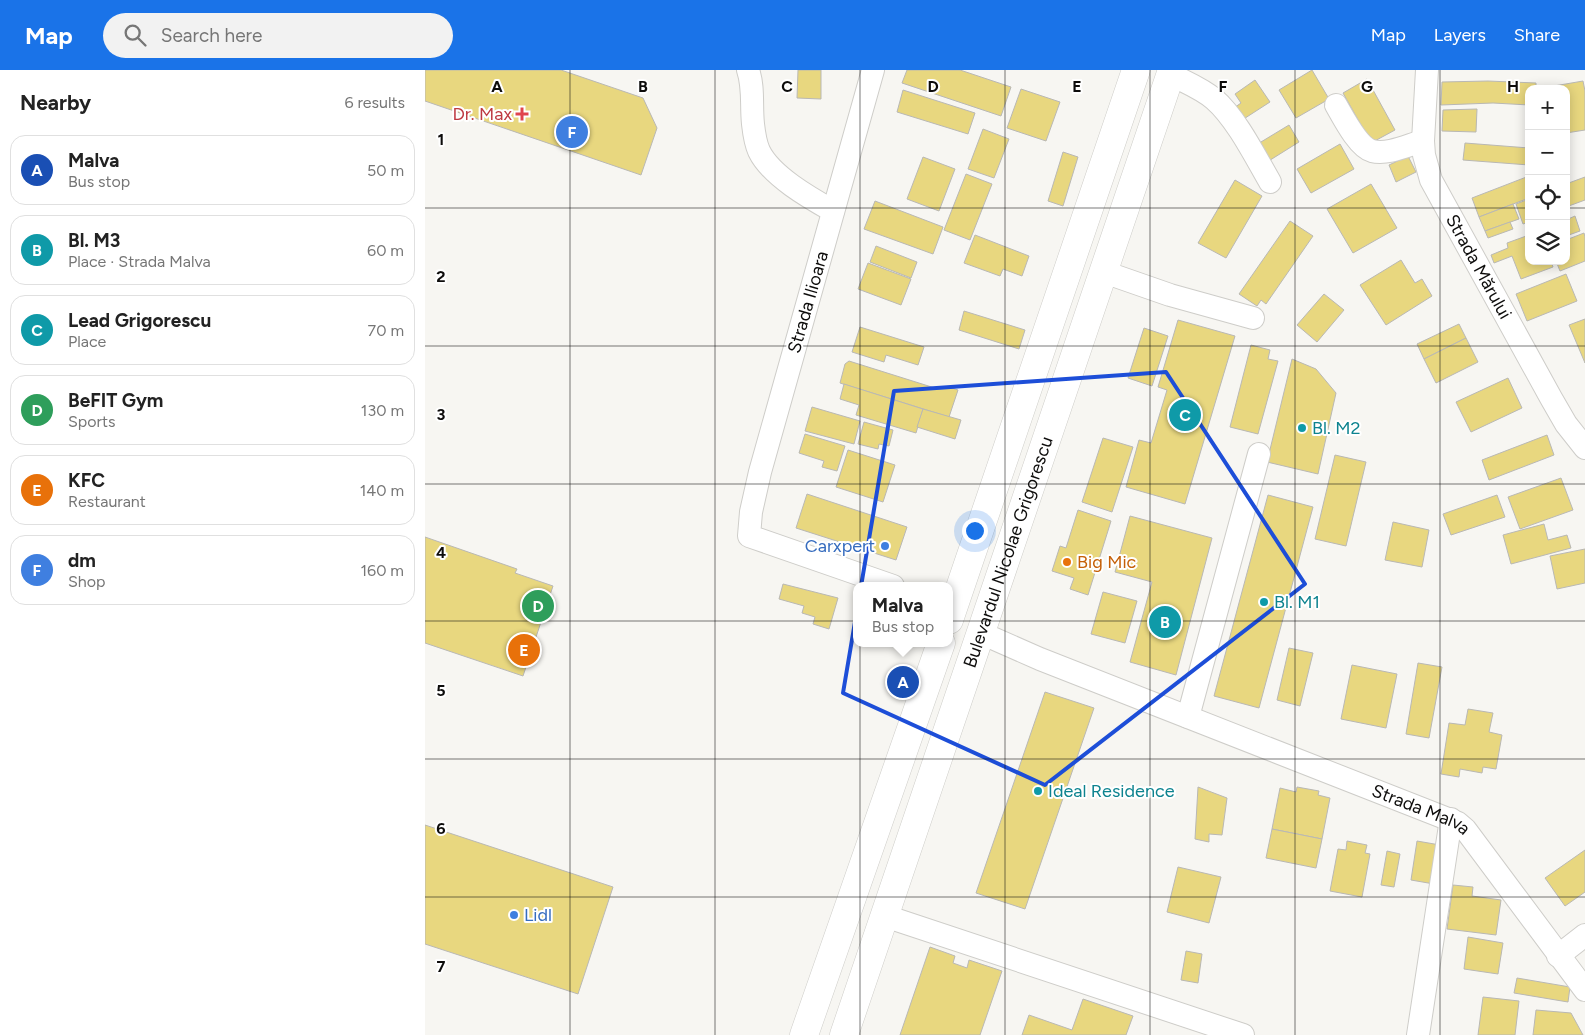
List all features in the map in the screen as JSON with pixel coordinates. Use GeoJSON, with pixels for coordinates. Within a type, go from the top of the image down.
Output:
{"type":"FeatureCollection","features":[{"type":"Feature","properties":{"kind":"main road","name":"Bulevardul Nicolae Grigorescu"},"geometry":{"type":"LineString","coordinates":[[953,605],[1136,70]]}},
{"type":"Feature","properties":{"kind":"main road","name":"Bulevardul Nicolae Grigorescu"},"geometry":{"type":"LineString","coordinates":[[844,1035],[1171,72]]}},
{"type":"Feature","properties":{"kind":"main road"},"geometry":{"type":"LineString","coordinates":[[953,612],[981,633]]}},
{"type":"Feature","properties":{"kind":"main road","name":"Bulevardul Nicolae Grigorescu"},"geometry":{"type":"LineString","coordinates":[[804,1035],[940,647]]}},
{"type":"Feature","properties":{"kind":"street"},"geometry":{"type":"LineString","coordinates":[[748,70],[752,90],[754,134],[764,160],[790,183],[833,211]]}},
{"type":"Feature","properties":{"kind":"street","name":"Strada Ilioara"},"geometry":{"type":"LineString","coordinates":[[873,70],[755,490],[749,536],[881,582]]}},
{"type":"Feature","properties":{"kind":"street","name":"Strada Mărului"},"geometry":{"type":"LineString","coordinates":[[1427,70],[1423,141],[1424,155],[1431,180],[1551,398],[1566,424],[1585,448]]}},
{"type":"Feature","properties":{"kind":"street"},"geometry":{"type":"LineString","coordinates":[[1171,72],[1213,99],[1225,111],[1270,182]]}},
{"type":"Feature","properties":{"kind":"street"},"geometry":{"type":"LineString","coordinates":[[1336,105],[1362,145],[1371,151],[1390,150],[1423,141]]}},
{"type":"Feature","properties":{"kind":"street"},"geometry":{"type":"LineString","coordinates":[[1104,272],[1170,295],[1253,318]]}},
{"type":"Feature","properties":{"kind":"street"},"geometry":{"type":"LineString","coordinates":[[1188,717],[1259,454]]}},
{"type":"Feature","properties":{"kind":"street","name":"Strada Malva"},"geometry":{"type":"LineString","coordinates":[[981,633],[1008,646],[1451,820],[1465,829],[1585,990]]}},
{"type":"Feature","properties":{"kind":"street"},"geometry":{"type":"LineString","coordinates":[[1418,1035],[1451,820]]}},
{"type":"Feature","properties":{"kind":"street"},"geometry":{"type":"LineString","coordinates":[[885,916],[1243,1035]]}},
{"type":"Feature","properties":{"kind":"street"},"geometry":{"type":"LineString","coordinates":[[1558,956],[1585,935]]}},
{"type":"Feature","properties":{"kind":"highlighted area"},"geometry":{"type":"Polygon","coordinates":[[[1166,372],[1305,584],[1045,785],[843,693],[894,391],[1166,372]]]}},
{"type":"Feature","properties":{"kind":"building"},"geometry":{"type":"Polygon","coordinates":[[[425,70],[561,70],[643,98],[657,128],[641,175],[425,101],[425,70]]]}},
{"type":"Feature","properties":{"kind":"building"},"geometry":{"type":"Polygon","coordinates":[[[798,70],[821,70],[821,99],[797,98],[798,70]]]}},
{"type":"Feature","properties":{"kind":"building"},"geometry":{"type":"Polygon","coordinates":[[[907,70],[960,70],[1011,87],[1001,116],[902,83],[907,70]]]}},
{"type":"Feature","properties":{"kind":"building"},"geometry":{"type":"Polygon","coordinates":[[[1312,70],[1329,99],[1296,118],[1279,90],[1312,70]]]}},
{"type":"Feature","properties":{"kind":"building"},"geometry":{"type":"Polygon","coordinates":[[[1367,79],[1395,130],[1371,143],[1343,93],[1367,79]]]}},
{"type":"Feature","properties":{"kind":"building"},"geometry":{"type":"Polygon","coordinates":[[[1255,80],[1270,102],[1239,122],[1231,110],[1241,103],[1235,94],[1255,80]]]}},
{"type":"Feature","properties":{"kind":"building"},"geometry":{"type":"Polygon","coordinates":[[[1488,81],[1536,83],[1536,85],[1525,85],[1525,105],[1493,103],[1441,105],[1442,82],[1488,81]]]}},
{"type":"Feature","properties":{"kind":"building"},"geometry":{"type":"Polygon","coordinates":[[[1583,81],[1585,91],[1585,130],[1570,132],[1570,85],[1560,85],[1583,81]]]}},
{"type":"Feature","properties":{"kind":"building"},"geometry":{"type":"Polygon","coordinates":[[[1021,89],[1060,102],[1046,141],[1007,128],[1021,89]]]}},
{"type":"Feature","properties":{"kind":"building"},"geometry":{"type":"Polygon","coordinates":[[[903,90],[975,113],[968,134],[897,112],[903,90]]]}},
{"type":"Feature","properties":{"kind":"building"},"geometry":{"type":"Polygon","coordinates":[[[1477,109],[1476,132],[1442,131],[1443,110],[1477,109]]]}},
{"type":"Feature","properties":{"kind":"building"},"geometry":{"type":"Polygon","coordinates":[[[1289,125],[1299,142],[1267,162],[1256,145],[1289,125]]]}},
{"type":"Feature","properties":{"kind":"building"},"geometry":{"type":"Polygon","coordinates":[[[983,129],[1009,139],[994,178],[968,169],[983,129]]]}},
{"type":"Feature","properties":{"kind":"building"},"geometry":{"type":"Polygon","coordinates":[[[1465,143],[1525,148],[1525,165],[1463,160],[1465,143]]]}},
{"type":"Feature","properties":{"kind":"building"},"geometry":{"type":"Polygon","coordinates":[[[1340,144],[1354,169],[1311,193],[1297,169],[1340,144]]]}},
{"type":"Feature","properties":{"kind":"building"},"geometry":{"type":"Polygon","coordinates":[[[1063,152],[1078,157],[1063,206],[1048,201],[1063,152]]]}},
{"type":"Feature","properties":{"kind":"building"},"geometry":{"type":"Polygon","coordinates":[[[1408,156],[1416,172],[1396,182],[1389,165],[1408,156]]]}},
{"type":"Feature","properties":{"kind":"building"},"geometry":{"type":"Polygon","coordinates":[[[923,157],[955,169],[939,211],[907,199],[923,157]]]}},
{"type":"Feature","properties":{"kind":"building"},"geometry":{"type":"Polygon","coordinates":[[[966,174],[992,184],[970,240],[944,230],[966,174]]]}},
{"type":"Feature","properties":{"kind":"building"},"geometry":{"type":"Polygon","coordinates":[[[1585,177],[1585,200],[1570,206],[1570,183],[1585,177]]]}},
{"type":"Feature","properties":{"kind":"building"},"geometry":{"type":"Polygon","coordinates":[[[1525,178],[1525,200],[1479,217],[1472,198],[1525,178]]]}},
{"type":"Feature","properties":{"kind":"building"},"geometry":{"type":"Polygon","coordinates":[[[1235,180],[1262,196],[1226,258],[1198,243],[1235,180]]]}},
{"type":"Feature","properties":{"kind":"building"},"geometry":{"type":"Polygon","coordinates":[[[1371,184],[1397,228],[1353,253],[1327,209],[1371,184]]]}},
{"type":"Feature","properties":{"kind":"building"},"geometry":{"type":"Polygon","coordinates":[[[875,201],[943,227],[933,254],[864,229],[875,201]]]}},
{"type":"Feature","properties":{"kind":"building"},"geometry":{"type":"Polygon","coordinates":[[[1525,201],[1525,223],[1523,224],[1516,204],[1525,201]]]}},
{"type":"Feature","properties":{"kind":"building"},"geometry":{"type":"Polygon","coordinates":[[[1513,204],[1519,219],[1485,231],[1479,217],[1513,204]]]}},
{"type":"Feature","properties":{"kind":"building"},"geometry":{"type":"Polygon","coordinates":[[[1575,216],[1580,231],[1570,235],[1570,220],[1575,216]]]}},
{"type":"Feature","properties":{"kind":"building"},"geometry":{"type":"Polygon","coordinates":[[[1290,221],[1313,236],[1266,304],[1261,300],[1257,306],[1239,294],[1290,221]]]}},
{"type":"Feature","properties":{"kind":"building"},"geometry":{"type":"Polygon","coordinates":[[[1510,222],[1513,229],[1488,238],[1485,231],[1510,222]]]}},
{"type":"Feature","properties":{"kind":"building"},"geometry":{"type":"Polygon","coordinates":[[[1584,233],[1585,261],[1560,271],[1558,265],[1570,265],[1570,238],[1584,233]]]}},
{"type":"Feature","properties":{"kind":"building"},"geometry":{"type":"Polygon","coordinates":[[[975,235],[1029,256],[1022,276],[1003,269],[1000,276],[964,263],[975,235]]]}},
{"type":"Feature","properties":{"kind":"building"},"geometry":{"type":"Polygon","coordinates":[[[1525,236],[1525,265],[1552,265],[1553,267],[1521,279],[1512,256],[1494,263],[1491,255],[1508,248],[1507,243],[1525,236]]]}},
{"type":"Feature","properties":{"kind":"building"},"geometry":{"type":"Polygon","coordinates":[[[876,246],[917,262],[911,278],[870,262],[876,246]]]}},
{"type":"Feature","properties":{"kind":"building"},"geometry":{"type":"Polygon","coordinates":[[[1401,260],[1415,283],[1422,279],[1432,296],[1386,325],[1360,285],[1401,260]]]}},
{"type":"Feature","properties":{"kind":"building"},"geometry":{"type":"Polygon","coordinates":[[[868,263],[911,279],[901,305],[858,289],[868,263]]]}},
{"type":"Feature","properties":{"kind":"building"},"geometry":{"type":"Polygon","coordinates":[[[1566,274],[1577,301],[1527,321],[1516,294],[1566,274]]]}},
{"type":"Feature","properties":{"kind":"building"},"geometry":{"type":"Polygon","coordinates":[[[1324,294],[1344,310],[1317,342],[1297,325],[1324,294]]]}},
{"type":"Feature","properties":{"kind":"building"},"geometry":{"type":"Polygon","coordinates":[[[964,311],[1025,330],[1019,349],[959,330],[964,311]]]}},
{"type":"Feature","properties":{"kind":"building"},"geometry":{"type":"Polygon","coordinates":[[[1585,319],[1585,363],[1569,325],[1585,319]]]}},
{"type":"Feature","properties":{"kind":"building"},"geometry":{"type":"Polygon","coordinates":[[[1178,320],[1235,336],[1185,504],[1126,487],[1139,440],[1151,443],[1167,390],[1158,387],[1178,320]]]}},
{"type":"Feature","properties":{"kind":"building"},"geometry":{"type":"Polygon","coordinates":[[[1459,324],[1466,338],[1424,359],[1417,344],[1459,324]]]}},
{"type":"Feature","properties":{"kind":"building"},"geometry":{"type":"Polygon","coordinates":[[[860,327],[924,347],[918,365],[886,355],[884,362],[852,352],[860,327]]]}},
{"type":"Feature","properties":{"kind":"building"},"geometry":{"type":"Polygon","coordinates":[[[1144,328],[1168,336],[1152,386],[1128,378],[1144,328]]]}},
{"type":"Feature","properties":{"kind":"building"},"geometry":{"type":"Polygon","coordinates":[[[1466,338],[1478,362],[1436,383],[1424,359],[1466,338]]]}},
{"type":"Feature","properties":{"kind":"building"},"geometry":{"type":"Polygon","coordinates":[[[1251,345],[1270,350],[1268,359],[1278,361],[1258,434],[1230,427],[1251,345]]]}},
{"type":"Feature","properties":{"kind":"building","name":"Bl. M2"},"geometry":{"type":"Polygon","coordinates":[[[1292,359],[1316,369],[1336,393],[1318,474],[1267,462],[1292,359]]]}},
{"type":"Feature","properties":{"kind":"building"},"geometry":{"type":"Polygon","coordinates":[[[849,361],[938,389],[952,388],[958,390],[949,417],[840,383],[845,364],[849,361]]]}},
{"type":"Feature","properties":{"kind":"building"},"geometry":{"type":"Polygon","coordinates":[[[1508,378],[1522,408],[1471,432],[1456,402],[1508,378]]]}},
{"type":"Feature","properties":{"kind":"building"},"geometry":{"type":"Polygon","coordinates":[[[844,384],[923,409],[916,433],[856,415],[859,405],[840,399],[844,384]]]}},
{"type":"Feature","properties":{"kind":"building"},"geometry":{"type":"Polygon","coordinates":[[[812,407],[860,421],[854,444],[805,431],[812,407]]]}},
{"type":"Feature","properties":{"kind":"building"},"geometry":{"type":"Polygon","coordinates":[[[923,409],[961,420],[955,439],[917,427],[923,409]]]}},
{"type":"Feature","properties":{"kind":"building"},"geometry":{"type":"Polygon","coordinates":[[[864,422],[893,430],[889,446],[879,444],[878,449],[858,444],[864,422]]]}},
{"type":"Feature","properties":{"kind":"building"},"geometry":{"type":"Polygon","coordinates":[[[805,434],[845,446],[837,471],[822,467],[824,461],[799,453],[805,434]]]}},
{"type":"Feature","properties":{"kind":"building"},"geometry":{"type":"Polygon","coordinates":[[[1547,435],[1554,455],[1489,480],[1482,460],[1547,435]]]}},
{"type":"Feature","properties":{"kind":"building"},"geometry":{"type":"Polygon","coordinates":[[[1103,438],[1133,447],[1112,512],[1082,502],[1103,438]]]}},
{"type":"Feature","properties":{"kind":"building"},"geometry":{"type":"Polygon","coordinates":[[[848,450],[895,465],[883,502],[836,487],[848,450]]]}},
{"type":"Feature","properties":{"kind":"building"},"geometry":{"type":"Polygon","coordinates":[[[1335,455],[1366,462],[1346,546],[1315,539],[1335,455]]]}},
{"type":"Feature","properties":{"kind":"building"},"geometry":{"type":"Polygon","coordinates":[[[1561,478],[1573,510],[1520,529],[1508,497],[1561,478]]]}},
{"type":"Feature","properties":{"kind":"building"},"geometry":{"type":"Polygon","coordinates":[[[807,494],[907,527],[896,560],[796,528],[807,494]]]}},
{"type":"Feature","properties":{"kind":"building","name":"Bl. M1"},"geometry":{"type":"Polygon","coordinates":[[[1268,495],[1313,507],[1259,708],[1214,696],[1268,495]]]}},
{"type":"Feature","properties":{"kind":"building"},"geometry":{"type":"Polygon","coordinates":[[[1497,495],[1505,517],[1451,535],[1443,514],[1497,495]]]}},
{"type":"Feature","properties":{"kind":"building"},"geometry":{"type":"Polygon","coordinates":[[[1078,510],[1111,521],[1088,595],[1070,589],[1074,578],[1052,571],[1060,546],[1066,548],[1078,510]]]}},
{"type":"Feature","properties":{"kind":"building"},"geometry":{"type":"Polygon","coordinates":[[[1130,516],[1212,538],[1176,675],[1130,662],[1152,582],[1115,572],[1130,516]]]}},
{"type":"Feature","properties":{"kind":"building"},"geometry":{"type":"Polygon","coordinates":[[[1393,522],[1429,530],[1422,567],[1385,560],[1393,522]]]}},
{"type":"Feature","properties":{"kind":"building"},"geometry":{"type":"Polygon","coordinates":[[[1544,524],[1548,540],[1567,535],[1571,548],[1511,564],[1503,535],[1544,524]]]}},
{"type":"Feature","properties":{"kind":"building"},"geometry":{"type":"Polygon","coordinates":[[[425,537],[517,569],[515,573],[553,586],[523,676],[425,643],[425,537]]]}},
{"type":"Feature","properties":{"kind":"building"},"geometry":{"type":"Polygon","coordinates":[[[1585,549],[1585,583],[1557,589],[1550,556],[1585,549]]]}},
{"type":"Feature","properties":{"kind":"building"},"geometry":{"type":"Polygon","coordinates":[[[783,584],[838,598],[829,629],[813,624],[815,617],[802,613],[804,606],[779,599],[783,584]]]}},
{"type":"Feature","properties":{"kind":"building"},"geometry":{"type":"Polygon","coordinates":[[[1103,592],[1137,601],[1125,643],[1091,634],[1103,592]]]}},
{"type":"Feature","properties":{"kind":"building"},"geometry":{"type":"Polygon","coordinates":[[[1289,648],[1313,653],[1300,706],[1277,700],[1289,648]]]}},
{"type":"Feature","properties":{"kind":"building"},"geometry":{"type":"Polygon","coordinates":[[[1418,663],[1442,667],[1429,738],[1406,734],[1418,663]]]}},
{"type":"Feature","properties":{"kind":"building"},"geometry":{"type":"Polygon","coordinates":[[[1352,665],[1397,674],[1386,728],[1341,719],[1352,665]]]}},
{"type":"Feature","properties":{"kind":"building","name":"Ideal Residence"},"geometry":{"type":"Polygon","coordinates":[[[1045,692],[1094,708],[1025,909],[976,893],[1045,692]]]}},
{"type":"Feature","properties":{"kind":"building"},"geometry":{"type":"Polygon","coordinates":[[[1468,709],[1493,713],[1489,732],[1502,735],[1496,769],[1483,767],[1482,773],[1460,769],[1459,777],[1441,774],[1449,723],[1465,725],[1468,709]]]}},
{"type":"Feature","properties":{"kind":"building"},"geometry":{"type":"Polygon","coordinates":[[[1198,787],[1227,798],[1222,835],[1209,834],[1209,842],[1195,839],[1198,787]]]}},
{"type":"Feature","properties":{"kind":"building"},"geometry":{"type":"Polygon","coordinates":[[[1297,787],[1319,791],[1318,795],[1330,798],[1322,839],[1272,829],[1280,788],[1296,792],[1297,787]]]}},
{"type":"Feature","properties":{"kind":"building","name":"Lidl"},"geometry":{"type":"Polygon","coordinates":[[[425,825],[613,887],[578,994],[425,944],[425,825]]]}},
{"type":"Feature","properties":{"kind":"building"},"geometry":{"type":"Polygon","coordinates":[[[1272,829],[1322,839],[1316,868],[1266,858],[1272,829]]]}},
{"type":"Feature","properties":{"kind":"building"},"geometry":{"type":"Polygon","coordinates":[[[1347,841],[1367,845],[1365,853],[1370,854],[1362,897],[1330,891],[1338,849],[1346,850],[1347,841]]]}},
{"type":"Feature","properties":{"kind":"building"},"geometry":{"type":"Polygon","coordinates":[[[1417,841],[1440,845],[1434,884],[1411,880],[1417,841]]]}},
{"type":"Feature","properties":{"kind":"building"},"geometry":{"type":"Polygon","coordinates":[[[1585,850],[1585,892],[1565,906],[1545,878],[1585,850]]]}},
{"type":"Feature","properties":{"kind":"building"},"geometry":{"type":"Polygon","coordinates":[[[1387,851],[1400,854],[1394,887],[1381,885],[1387,851]]]}},
{"type":"Feature","properties":{"kind":"building"},"geometry":{"type":"Polygon","coordinates":[[[1178,867],[1221,877],[1209,923],[1167,912],[1178,867]]]}},
{"type":"Feature","properties":{"kind":"building"},"geometry":{"type":"Polygon","coordinates":[[[1453,885],[1473,887],[1472,896],[1501,900],[1496,935],[1447,929],[1453,885]]]}},
{"type":"Feature","properties":{"kind":"building"},"geometry":{"type":"Polygon","coordinates":[[[1468,937],[1503,943],[1498,974],[1464,969],[1468,937]]]}},
{"type":"Feature","properties":{"kind":"building"},"geometry":{"type":"Polygon","coordinates":[[[930,947],[955,956],[953,963],[967,968],[969,960],[1002,971],[980,1035],[900,1035],[930,947]]]}},
{"type":"Feature","properties":{"kind":"building"},"geometry":{"type":"Polygon","coordinates":[[[1186,951],[1202,954],[1198,983],[1181,980],[1186,951]]]}},
{"type":"Feature","properties":{"kind":"building"},"geometry":{"type":"Polygon","coordinates":[[[1517,978],[1570,987],[1568,1002],[1514,993],[1517,978]]]}},
{"type":"Feature","properties":{"kind":"building"},"geometry":{"type":"Polygon","coordinates":[[[1483,997],[1519,1001],[1515,1035],[1478,1035],[1483,997]]]}},
{"type":"Feature","properties":{"kind":"building"},"geometry":{"type":"Polygon","coordinates":[[[1083,999],[1133,1016],[1126,1035],[1022,1035],[1029,1015],[1072,1030],[1083,999]]]}},
{"type":"Feature","properties":{"kind":"building"},"geometry":{"type":"Polygon","coordinates":[[[1536,1010],[1571,1013],[1583,1035],[1533,1035],[1536,1010]]]}},
{"type":"Feature","properties":{"kind":"place","name":"Dr. Max"},"geometry":{"type":"Point","coordinates":[522,114]}},
{"type":"Feature","properties":{"kind":"place","name":"dm"},"geometry":{"type":"Point","coordinates":[572,132]}},
{"type":"Feature","properties":{"kind":"place","name":"Lead Grigorescu"},"geometry":{"type":"Point","coordinates":[1185,415]}},
{"type":"Feature","properties":{"kind":"place","name":"Bl. M2"},"geometry":{"type":"Point","coordinates":[1302,428]}},
{"type":"Feature","properties":{"kind":"place","name":"Carxpert"},"geometry":{"type":"Point","coordinates":[885,546]}},
{"type":"Feature","properties":{"kind":"place","name":"Big Mic"},"geometry":{"type":"Point","coordinates":[1067,562]}},
{"type":"Feature","properties":{"kind":"place","name":"Bl. M1"},"geometry":{"type":"Point","coordinates":[1264,602]}},
{"type":"Feature","properties":{"kind":"place","name":"BeFIT Gym"},"geometry":{"type":"Point","coordinates":[538,606]}},
{"type":"Feature","properties":{"kind":"place","name":"Bl. M3"},"geometry":{"type":"Point","coordinates":[1165,622]}},
{"type":"Feature","properties":{"kind":"place","name":"KFC"},"geometry":{"type":"Point","coordinates":[524,650]}},
{"type":"Feature","properties":{"kind":"place","name":"Malva"},"geometry":{"type":"Point","coordinates":[903,682]}},
{"type":"Feature","properties":{"kind":"place","name":"Ideal Residence"},"geometry":{"type":"Point","coordinates":[1038,791]}},
{"type":"Feature","properties":{"kind":"place","name":"Lidl"},"geometry":{"type":"Point","coordinates":[514,915]}}]}
